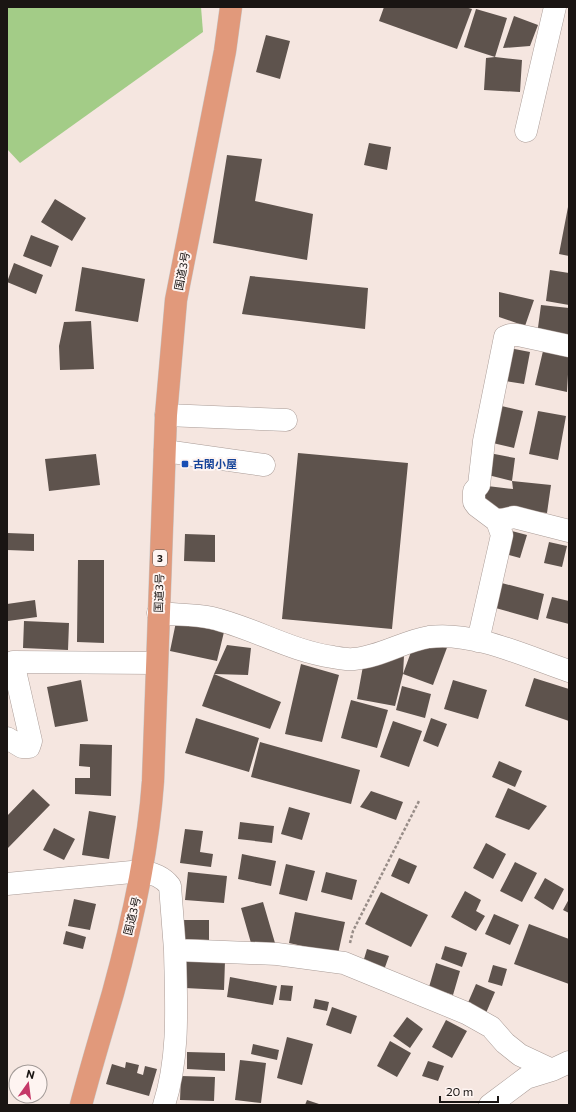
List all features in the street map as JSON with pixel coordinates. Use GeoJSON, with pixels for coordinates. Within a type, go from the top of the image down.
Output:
{"type":"FeatureCollection","features":[{"type":"Feature","properties":{"kind":"highway","name":"国道3号"},"geometry":{"type":"LineString","coordinates":[[81,1105],[113,994],[142,871],[150,822],[153,781],[166,415],[176,300],[225,51],[231,7]]}},
{"type":"Feature","properties":{"kind":"street"},"geometry":{"type":"LineString","coordinates":[[526,131],[556,7]]}},
{"type":"Feature","properties":{"kind":"street"},"geometry":{"type":"LineString","coordinates":[[478,641],[501,546],[502,536],[497,521],[474,502],[474,491],[479,485],[484,441],[505,337],[510,335],[518,335],[569,346]]}},
{"type":"Feature","properties":{"kind":"street"},"geometry":{"type":"LineString","coordinates":[[166,415],[286,420]]}},
{"type":"Feature","properties":{"kind":"street"},"geometry":{"type":"LineString","coordinates":[[165,451],[264,465]]}},
{"type":"Feature","properties":{"kind":"street"},"geometry":{"type":"LineString","coordinates":[[497,521],[514,516],[569,531]]}},
{"type":"Feature","properties":{"kind":"street"},"geometry":{"type":"LineString","coordinates":[[158,613],[211,618],[235,625],[288,647],[315,654],[353,660],[428,637],[444,636],[478,641],[569,671]]}},
{"type":"Feature","properties":{"kind":"street"},"geometry":{"type":"LineString","coordinates":[[7,738],[22,747],[28,747],[31,741],[13,662],[156,663]]}},
{"type":"Feature","properties":{"kind":"street"},"geometry":{"type":"LineString","coordinates":[[7,884],[142,871],[158,875],[170,886],[175,950],[176,1039],[171,1082],[164,1105]]}},
{"type":"Feature","properties":{"kind":"street"},"geometry":{"type":"LineString","coordinates":[[175,950],[277,954],[344,963],[466,1013],[491,1028],[505,1044],[520,1055],[561,1066]]}},
{"type":"Feature","properties":{"kind":"street"},"geometry":{"type":"LineString","coordinates":[[490,1105],[526,1078],[561,1066]]}},
{"type":"Feature","properties":{"kind":"path"},"geometry":{"type":"LineString","coordinates":[[344,963],[353,931],[419,801]]}},
{"type":"Feature","properties":{"kind":"green space"},"geometry":{"type":"Polygon","coordinates":[[[7,7],[201,7],[203,32],[20,163],[7,149],[7,7]]]}},
{"type":"Feature","properties":{"kind":"building"},"geometry":{"type":"Polygon","coordinates":[[[384,7],[465,7],[472,9],[457,49],[379,21],[384,7]]]}},
{"type":"Feature","properties":{"kind":"building"},"geometry":{"type":"Polygon","coordinates":[[[476,9],[507,18],[495,57],[464,47],[476,9]]]}},
{"type":"Feature","properties":{"kind":"building"},"geometry":{"type":"Polygon","coordinates":[[[514,16],[538,25],[530,46],[503,48],[514,16]]]}},
{"type":"Feature","properties":{"kind":"building"},"geometry":{"type":"Polygon","coordinates":[[[266,35],[290,41],[280,79],[256,72],[266,35]]]}},
{"type":"Feature","properties":{"kind":"building"},"geometry":{"type":"Polygon","coordinates":[[[495,57],[522,60],[520,92],[484,90],[486,58],[495,57]]]}},
{"type":"Feature","properties":{"kind":"building"},"geometry":{"type":"Polygon","coordinates":[[[369,143],[391,147],[387,170],[364,165],[369,143]]]}},
{"type":"Feature","properties":{"kind":"building"},"geometry":{"type":"Polygon","coordinates":[[[227,155],[262,159],[255,201],[313,214],[307,260],[213,243],[227,155]]]}},
{"type":"Feature","properties":{"kind":"building"},"geometry":{"type":"Polygon","coordinates":[[[55,199],[86,218],[72,241],[41,222],[55,199]]]}},
{"type":"Feature","properties":{"kind":"building"},"geometry":{"type":"Polygon","coordinates":[[[568,207],[569,208],[569,256],[559,254],[568,207]]]}},
{"type":"Feature","properties":{"kind":"building"},"geometry":{"type":"Polygon","coordinates":[[[31,235],[59,246],[51,267],[23,256],[31,235]]]}},
{"type":"Feature","properties":{"kind":"building"},"geometry":{"type":"Polygon","coordinates":[[[14,263],[43,275],[36,294],[7,282],[14,263]]]}},
{"type":"Feature","properties":{"kind":"building"},"geometry":{"type":"Polygon","coordinates":[[[82,267],[145,279],[138,322],[75,311],[82,267]]]}},
{"type":"Feature","properties":{"kind":"building"},"geometry":{"type":"Polygon","coordinates":[[[550,270],[569,273],[569,305],[546,301],[550,270]]]}},
{"type":"Feature","properties":{"kind":"building"},"geometry":{"type":"Polygon","coordinates":[[[250,276],[368,288],[365,329],[242,314],[250,276]]]}},
{"type":"Feature","properties":{"kind":"building"},"geometry":{"type":"Polygon","coordinates":[[[499,292],[534,300],[525,326],[499,317],[499,292]]]}},
{"type":"Feature","properties":{"kind":"building"},"geometry":{"type":"Polygon","coordinates":[[[541,305],[569,308],[569,338],[537,335],[541,305]]]}},
{"type":"Feature","properties":{"kind":"building"},"geometry":{"type":"Polygon","coordinates":[[[91,321],[94,369],[60,370],[59,346],[64,322],[91,321]]]}},
{"type":"Feature","properties":{"kind":"building"},"geometry":{"type":"Polygon","coordinates":[[[504,347],[530,352],[524,384],[498,380],[504,347]]]}},
{"type":"Feature","properties":{"kind":"building"},"geometry":{"type":"Polygon","coordinates":[[[543,351],[569,357],[567,392],[535,385],[543,351]]]}},
{"type":"Feature","properties":{"kind":"building"},"geometry":{"type":"Polygon","coordinates":[[[493,404],[523,411],[514,448],[484,441],[493,404]]]}},
{"type":"Feature","properties":{"kind":"building"},"geometry":{"type":"Polygon","coordinates":[[[538,411],[566,416],[558,460],[529,454],[538,411]]]}},
{"type":"Feature","properties":{"kind":"building"},"geometry":{"type":"Polygon","coordinates":[[[484,452],[515,458],[512,481],[480,473],[484,452]]]}},
{"type":"Feature","properties":{"kind":"building"},"geometry":{"type":"Polygon","coordinates":[[[298,453],[408,463],[392,629],[282,619],[298,453]]]}},
{"type":"Feature","properties":{"kind":"building"},"geometry":{"type":"Polygon","coordinates":[[[96,454],[100,485],[49,491],[45,459],[96,454]]]}},
{"type":"Feature","properties":{"kind":"building"},"geometry":{"type":"Polygon","coordinates":[[[512,481],[551,485],[547,513],[477,506],[479,485],[513,489],[512,481]]]}},
{"type":"Feature","properties":{"kind":"building"},"geometry":{"type":"Polygon","coordinates":[[[508,530],[527,535],[520,558],[501,553],[508,530]]]}},
{"type":"Feature","properties":{"kind":"building"},"geometry":{"type":"Polygon","coordinates":[[[7,533],[34,534],[34,551],[7,550],[7,533]]]}},
{"type":"Feature","properties":{"kind":"building"},"geometry":{"type":"Polygon","coordinates":[[[185,534],[215,535],[215,562],[184,561],[185,534]]]}},
{"type":"Feature","properties":{"kind":"building"},"geometry":{"type":"Polygon","coordinates":[[[549,542],[567,546],[562,567],[544,563],[549,542]]]}},
{"type":"Feature","properties":{"kind":"building"},"geometry":{"type":"Polygon","coordinates":[[[78,560],[104,560],[104,643],[77,642],[78,560]]]}},
{"type":"Feature","properties":{"kind":"building"},"geometry":{"type":"Polygon","coordinates":[[[498,582],[544,594],[538,620],[492,607],[498,582]]]}},
{"type":"Feature","properties":{"kind":"building"},"geometry":{"type":"Polygon","coordinates":[[[552,597],[569,601],[569,624],[546,618],[552,597]]]}},
{"type":"Feature","properties":{"kind":"building"},"geometry":{"type":"Polygon","coordinates":[[[35,600],[37,617],[8,621],[7,604],[35,600]]]}},
{"type":"Feature","properties":{"kind":"building"},"geometry":{"type":"Polygon","coordinates":[[[24,621],[69,623],[68,650],[23,648],[24,621]]]}},
{"type":"Feature","properties":{"kind":"building"},"geometry":{"type":"Polygon","coordinates":[[[176,622],[224,632],[217,661],[170,651],[176,622]]]}},
{"type":"Feature","properties":{"kind":"building"},"geometry":{"type":"Polygon","coordinates":[[[415,641],[448,645],[433,685],[403,674],[415,641]]]}},
{"type":"Feature","properties":{"kind":"building"},"geometry":{"type":"Polygon","coordinates":[[[227,645],[251,648],[248,675],[214,674],[227,645]]]}},
{"type":"Feature","properties":{"kind":"building"},"geometry":{"type":"Polygon","coordinates":[[[404,656],[403,674],[395,706],[357,699],[363,666],[404,656]]]}},
{"type":"Feature","properties":{"kind":"building"},"geometry":{"type":"Polygon","coordinates":[[[301,664],[339,675],[322,742],[285,734],[301,664]]]}},
{"type":"Feature","properties":{"kind":"building"},"geometry":{"type":"Polygon","coordinates":[[[214,674],[281,702],[270,729],[202,706],[214,674]]]}},
{"type":"Feature","properties":{"kind":"building"},"geometry":{"type":"Polygon","coordinates":[[[534,678],[569,689],[569,721],[525,706],[534,678]]]}},
{"type":"Feature","properties":{"kind":"building"},"geometry":{"type":"Polygon","coordinates":[[[81,680],[88,721],[55,727],[47,687],[81,680]]]}},
{"type":"Feature","properties":{"kind":"building"},"geometry":{"type":"Polygon","coordinates":[[[453,680],[487,690],[478,719],[444,709],[453,680]]]}},
{"type":"Feature","properties":{"kind":"building"},"geometry":{"type":"Polygon","coordinates":[[[402,686],[431,694],[425,718],[396,710],[402,686]]]}},
{"type":"Feature","properties":{"kind":"building"},"geometry":{"type":"Polygon","coordinates":[[[351,700],[388,710],[377,748],[341,738],[351,700]]]}},
{"type":"Feature","properties":{"kind":"building"},"geometry":{"type":"Polygon","coordinates":[[[196,718],[259,738],[249,772],[185,753],[196,718]]]}},
{"type":"Feature","properties":{"kind":"building"},"geometry":{"type":"Polygon","coordinates":[[[431,718],[447,724],[438,747],[423,741],[431,718]]]}},
{"type":"Feature","properties":{"kind":"building"},"geometry":{"type":"Polygon","coordinates":[[[393,721],[422,731],[409,767],[380,757],[393,721]]]}},
{"type":"Feature","properties":{"kind":"building"},"geometry":{"type":"Polygon","coordinates":[[[260,742],[360,770],[351,804],[251,777],[260,742]]]}},
{"type":"Feature","properties":{"kind":"building"},"geometry":{"type":"Polygon","coordinates":[[[80,744],[112,745],[111,796],[75,794],[75,778],[90,778],[90,767],[79,766],[80,744]]]}},
{"type":"Feature","properties":{"kind":"building"},"geometry":{"type":"Polygon","coordinates":[[[499,761],[522,771],[515,787],[492,777],[499,761]]]}},
{"type":"Feature","properties":{"kind":"building"},"geometry":{"type":"Polygon","coordinates":[[[508,788],[547,806],[529,830],[495,817],[508,788]]]}},
{"type":"Feature","properties":{"kind":"building"},"geometry":{"type":"Polygon","coordinates":[[[33,789],[50,805],[7,849],[7,816],[33,789]]]}},
{"type":"Feature","properties":{"kind":"building"},"geometry":{"type":"Polygon","coordinates":[[[371,791],[403,802],[396,820],[360,807],[371,791]]]}},
{"type":"Feature","properties":{"kind":"building"},"geometry":{"type":"Polygon","coordinates":[[[289,807],[310,813],[302,840],[281,834],[289,807]]]}},
{"type":"Feature","properties":{"kind":"building"},"geometry":{"type":"Polygon","coordinates":[[[89,811],[116,816],[109,859],[82,855],[89,811]]]}},
{"type":"Feature","properties":{"kind":"building"},"geometry":{"type":"Polygon","coordinates":[[[240,822],[274,826],[272,843],[238,839],[240,822]]]}},
{"type":"Feature","properties":{"kind":"building"},"geometry":{"type":"Polygon","coordinates":[[[54,828],[75,839],[64,860],[43,850],[54,828]]]}},
{"type":"Feature","properties":{"kind":"building"},"geometry":{"type":"Polygon","coordinates":[[[185,829],[203,831],[200,852],[213,854],[211,867],[180,863],[185,829]]]}},
{"type":"Feature","properties":{"kind":"building"},"geometry":{"type":"Polygon","coordinates":[[[486,843],[506,854],[493,879],[473,868],[486,843]]]}},
{"type":"Feature","properties":{"kind":"building"},"geometry":{"type":"Polygon","coordinates":[[[242,854],[276,861],[271,886],[238,879],[242,854]]]}},
{"type":"Feature","properties":{"kind":"building"},"geometry":{"type":"Polygon","coordinates":[[[399,858],[417,866],[409,884],[391,876],[399,858]]]}},
{"type":"Feature","properties":{"kind":"building"},"geometry":{"type":"Polygon","coordinates":[[[515,862],[537,873],[522,902],[500,891],[515,862]]]}},
{"type":"Feature","properties":{"kind":"building"},"geometry":{"type":"Polygon","coordinates":[[[286,864],[315,871],[307,901],[279,894],[286,864]]]}},
{"type":"Feature","properties":{"kind":"building"},"geometry":{"type":"Polygon","coordinates":[[[188,872],[227,876],[224,903],[185,900],[188,872]]]}},
{"type":"Feature","properties":{"kind":"building"},"geometry":{"type":"Polygon","coordinates":[[[326,872],[357,880],[352,900],[321,892],[326,872]]]}},
{"type":"Feature","properties":{"kind":"building"},"geometry":{"type":"Polygon","coordinates":[[[545,878],[564,889],[553,910],[534,898],[545,878]]]}},
{"type":"Feature","properties":{"kind":"building"},"geometry":{"type":"Polygon","coordinates":[[[465,891],[481,900],[476,911],[485,916],[476,931],[451,917],[465,891]]]}},
{"type":"Feature","properties":{"kind":"building"},"geometry":{"type":"Polygon","coordinates":[[[381,892],[428,915],[411,947],[365,924],[381,892]]]}},
{"type":"Feature","properties":{"kind":"building"},"geometry":{"type":"Polygon","coordinates":[[[74,899],[96,904],[90,930],[68,926],[74,899]]]}},
{"type":"Feature","properties":{"kind":"building"},"geometry":{"type":"Polygon","coordinates":[[[569,899],[569,913],[563,910],[569,899]]]}},
{"type":"Feature","properties":{"kind":"building"},"geometry":{"type":"Polygon","coordinates":[[[263,902],[275,943],[253,950],[241,908],[263,902]]]}},
{"type":"Feature","properties":{"kind":"building"},"geometry":{"type":"Polygon","coordinates":[[[295,912],[345,922],[338,954],[289,943],[295,912]]]}},
{"type":"Feature","properties":{"kind":"building"},"geometry":{"type":"Polygon","coordinates":[[[494,914],[519,925],[510,945],[485,934],[494,914]]]}},
{"type":"Feature","properties":{"kind":"building"},"geometry":{"type":"Polygon","coordinates":[[[183,920],[209,920],[209,940],[183,939],[183,920]]]}},
{"type":"Feature","properties":{"kind":"building"},"geometry":{"type":"Polygon","coordinates":[[[529,924],[569,939],[569,984],[514,964],[529,924]]]}},
{"type":"Feature","properties":{"kind":"building"},"geometry":{"type":"Polygon","coordinates":[[[66,931],[86,937],[83,949],[63,944],[66,931]]]}},
{"type":"Feature","properties":{"kind":"building"},"geometry":{"type":"Polygon","coordinates":[[[445,946],[467,953],[462,967],[441,959],[445,946]]]}},
{"type":"Feature","properties":{"kind":"building"},"geometry":{"type":"Polygon","coordinates":[[[367,949],[389,956],[384,970],[370,966],[371,962],[364,959],[367,949]]]}},
{"type":"Feature","properties":{"kind":"building"},"geometry":{"type":"Polygon","coordinates":[[[186,959],[225,961],[224,990],[185,988],[186,959]]]}},
{"type":"Feature","properties":{"kind":"building"},"geometry":{"type":"Polygon","coordinates":[[[436,963],[460,971],[453,995],[429,987],[436,963]]]}},
{"type":"Feature","properties":{"kind":"building"},"geometry":{"type":"Polygon","coordinates":[[[493,965],[507,969],[502,986],[488,982],[493,965]]]}},
{"type":"Feature","properties":{"kind":"building"},"geometry":{"type":"Polygon","coordinates":[[[230,977],[277,986],[273,1005],[227,997],[230,977]]]}},
{"type":"Feature","properties":{"kind":"building"},"geometry":{"type":"Polygon","coordinates":[[[476,984],[495,992],[486,1013],[467,1005],[476,984]]]}},
{"type":"Feature","properties":{"kind":"building"},"geometry":{"type":"Polygon","coordinates":[[[281,985],[293,986],[291,1001],[279,1000],[281,985]]]}},
{"type":"Feature","properties":{"kind":"building"},"geometry":{"type":"Polygon","coordinates":[[[315,999],[329,1002],[327,1011],[313,1008],[315,999]]]}},
{"type":"Feature","properties":{"kind":"building"},"geometry":{"type":"Polygon","coordinates":[[[332,1007],[357,1016],[351,1034],[326,1025],[332,1007]]]}},
{"type":"Feature","properties":{"kind":"building"},"geometry":{"type":"Polygon","coordinates":[[[407,1017],[423,1029],[410,1048],[393,1036],[407,1017]]]}},
{"type":"Feature","properties":{"kind":"building"},"geometry":{"type":"Polygon","coordinates":[[[446,1020],[467,1031],[452,1058],[432,1047],[446,1020]]]}},
{"type":"Feature","properties":{"kind":"building"},"geometry":{"type":"Polygon","coordinates":[[[287,1037],[313,1044],[302,1085],[277,1078],[287,1037]]]}},
{"type":"Feature","properties":{"kind":"building"},"geometry":{"type":"Polygon","coordinates":[[[390,1041],[411,1053],[397,1077],[377,1066],[390,1041]]]}},
{"type":"Feature","properties":{"kind":"building"},"geometry":{"type":"Polygon","coordinates":[[[253,1044],[279,1050],[277,1060],[251,1054],[253,1044]]]}},
{"type":"Feature","properties":{"kind":"building"},"geometry":{"type":"Polygon","coordinates":[[[187,1052],[225,1053],[225,1071],[187,1069],[187,1052]]]}},
{"type":"Feature","properties":{"kind":"building"},"geometry":{"type":"Polygon","coordinates":[[[240,1060],[266,1063],[261,1103],[235,1100],[240,1060]]]}},
{"type":"Feature","properties":{"kind":"building"},"geometry":{"type":"Polygon","coordinates":[[[428,1061],[444,1066],[438,1081],[422,1076],[428,1061]]]}},
{"type":"Feature","properties":{"kind":"building"},"geometry":{"type":"Polygon","coordinates":[[[126,1062],[139,1065],[137,1073],[143,1075],[145,1066],[157,1069],[149,1096],[106,1084],[112,1064],[125,1068],[126,1062]]]}},
{"type":"Feature","properties":{"kind":"building"},"geometry":{"type":"Polygon","coordinates":[[[181,1076],[215,1077],[214,1101],[180,1100],[181,1076]]]}},
{"type":"Feature","properties":{"kind":"building"},"geometry":{"type":"Polygon","coordinates":[[[307,1100],[322,1105],[305,1105],[307,1100]]]}},
{"type":"Feature","properties":{"kind":"place","name":"古閑小屋"},"geometry":{"type":"Point","coordinates":[185,464]}}]}
